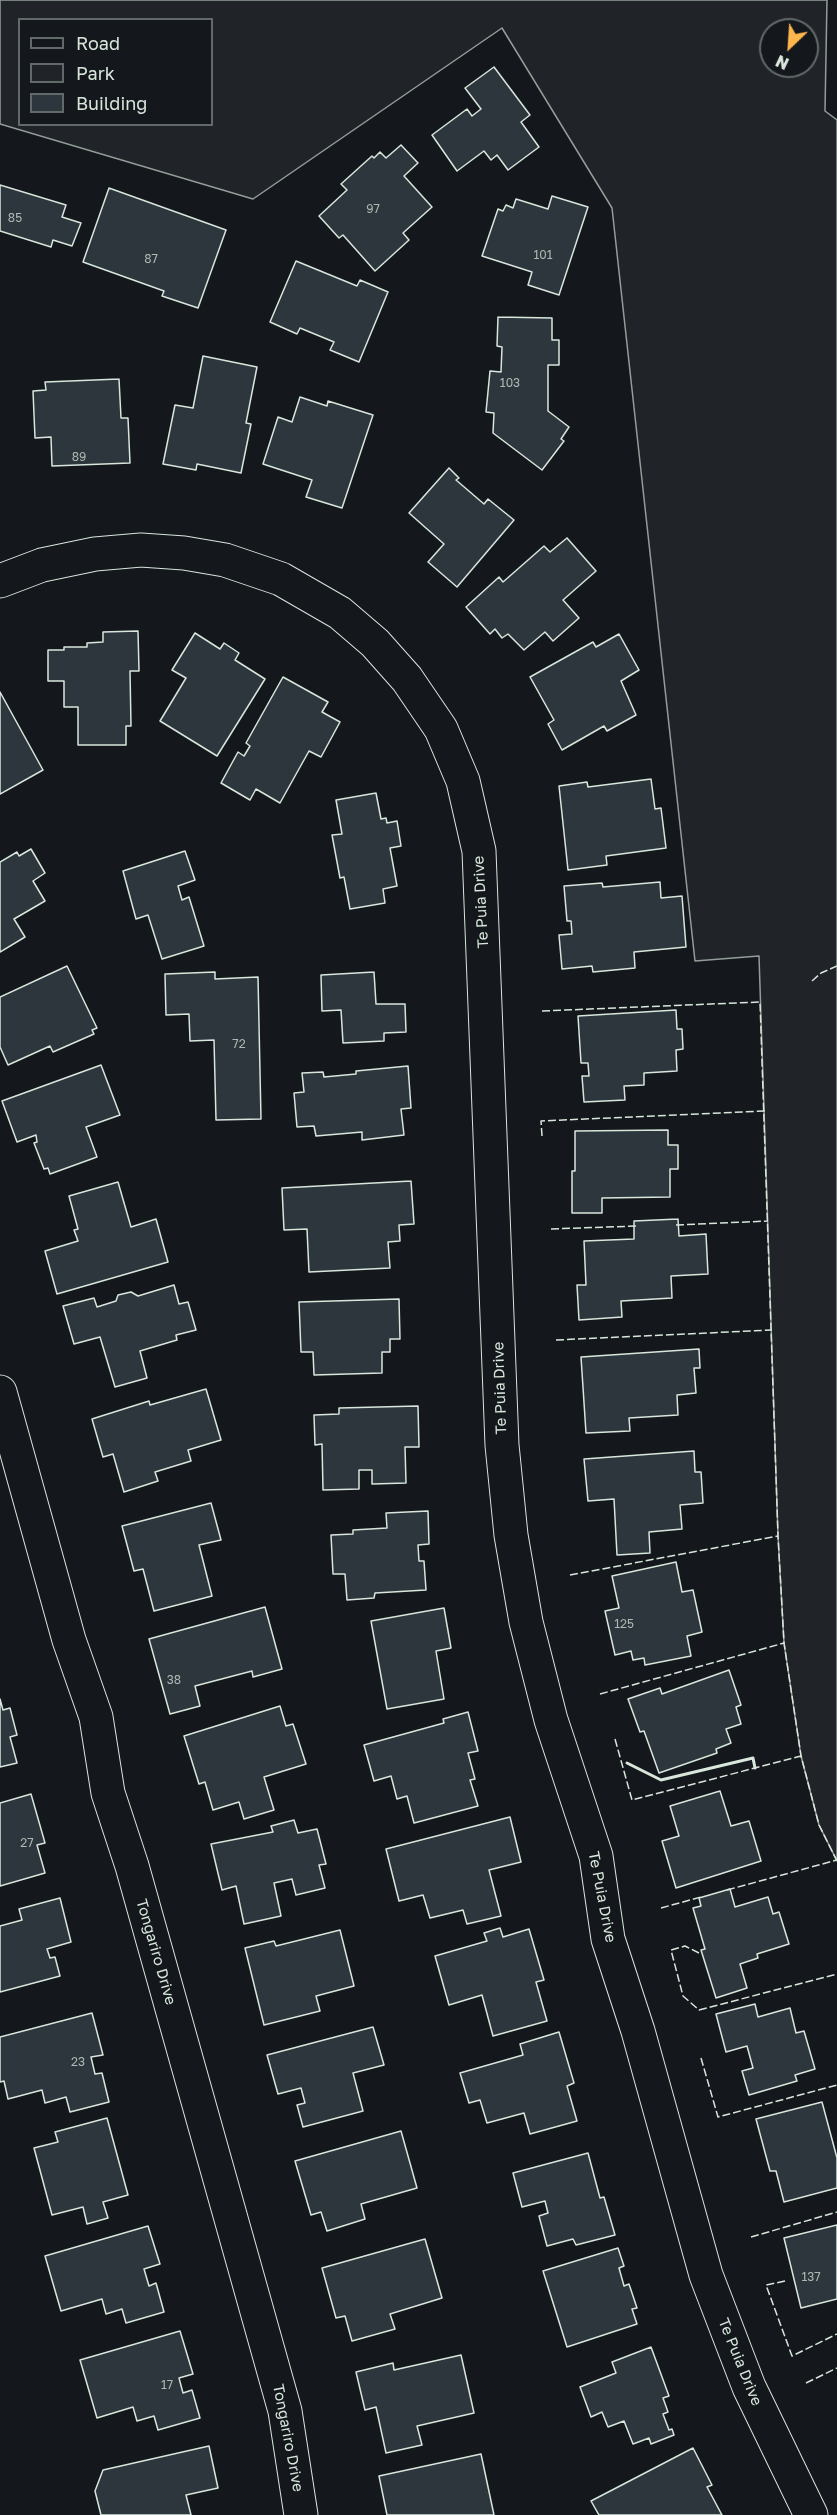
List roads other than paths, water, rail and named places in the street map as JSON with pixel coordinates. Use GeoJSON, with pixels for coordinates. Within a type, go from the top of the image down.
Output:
{"type":"FeatureCollection","features":[{"type":"Feature","properties":{"kind":"street","name":"Te Puia Drive"},"geometry":{"type":"LineString","coordinates":[[0,581],[42,565],[95,554],[141,550],[184,553],[225,560],[281,579],[340,613],[375,643],[407,679],[441,729],[463,781],[479,851],[502,1444],[510,1535],[526,1622],[551,1720],[596,1856],[608,1939],[638,2031],[706,2276],[748,2387],[811,2515]]}},
{"type":"Feature","properties":{"kind":"street","name":"Tongariro Drive"},"geometry":{"type":"LineString","coordinates":[[0,1392],[8,1450],[96,1717],[108,1793],[132,1866],[285,2411],[301,2515]]}}]}
